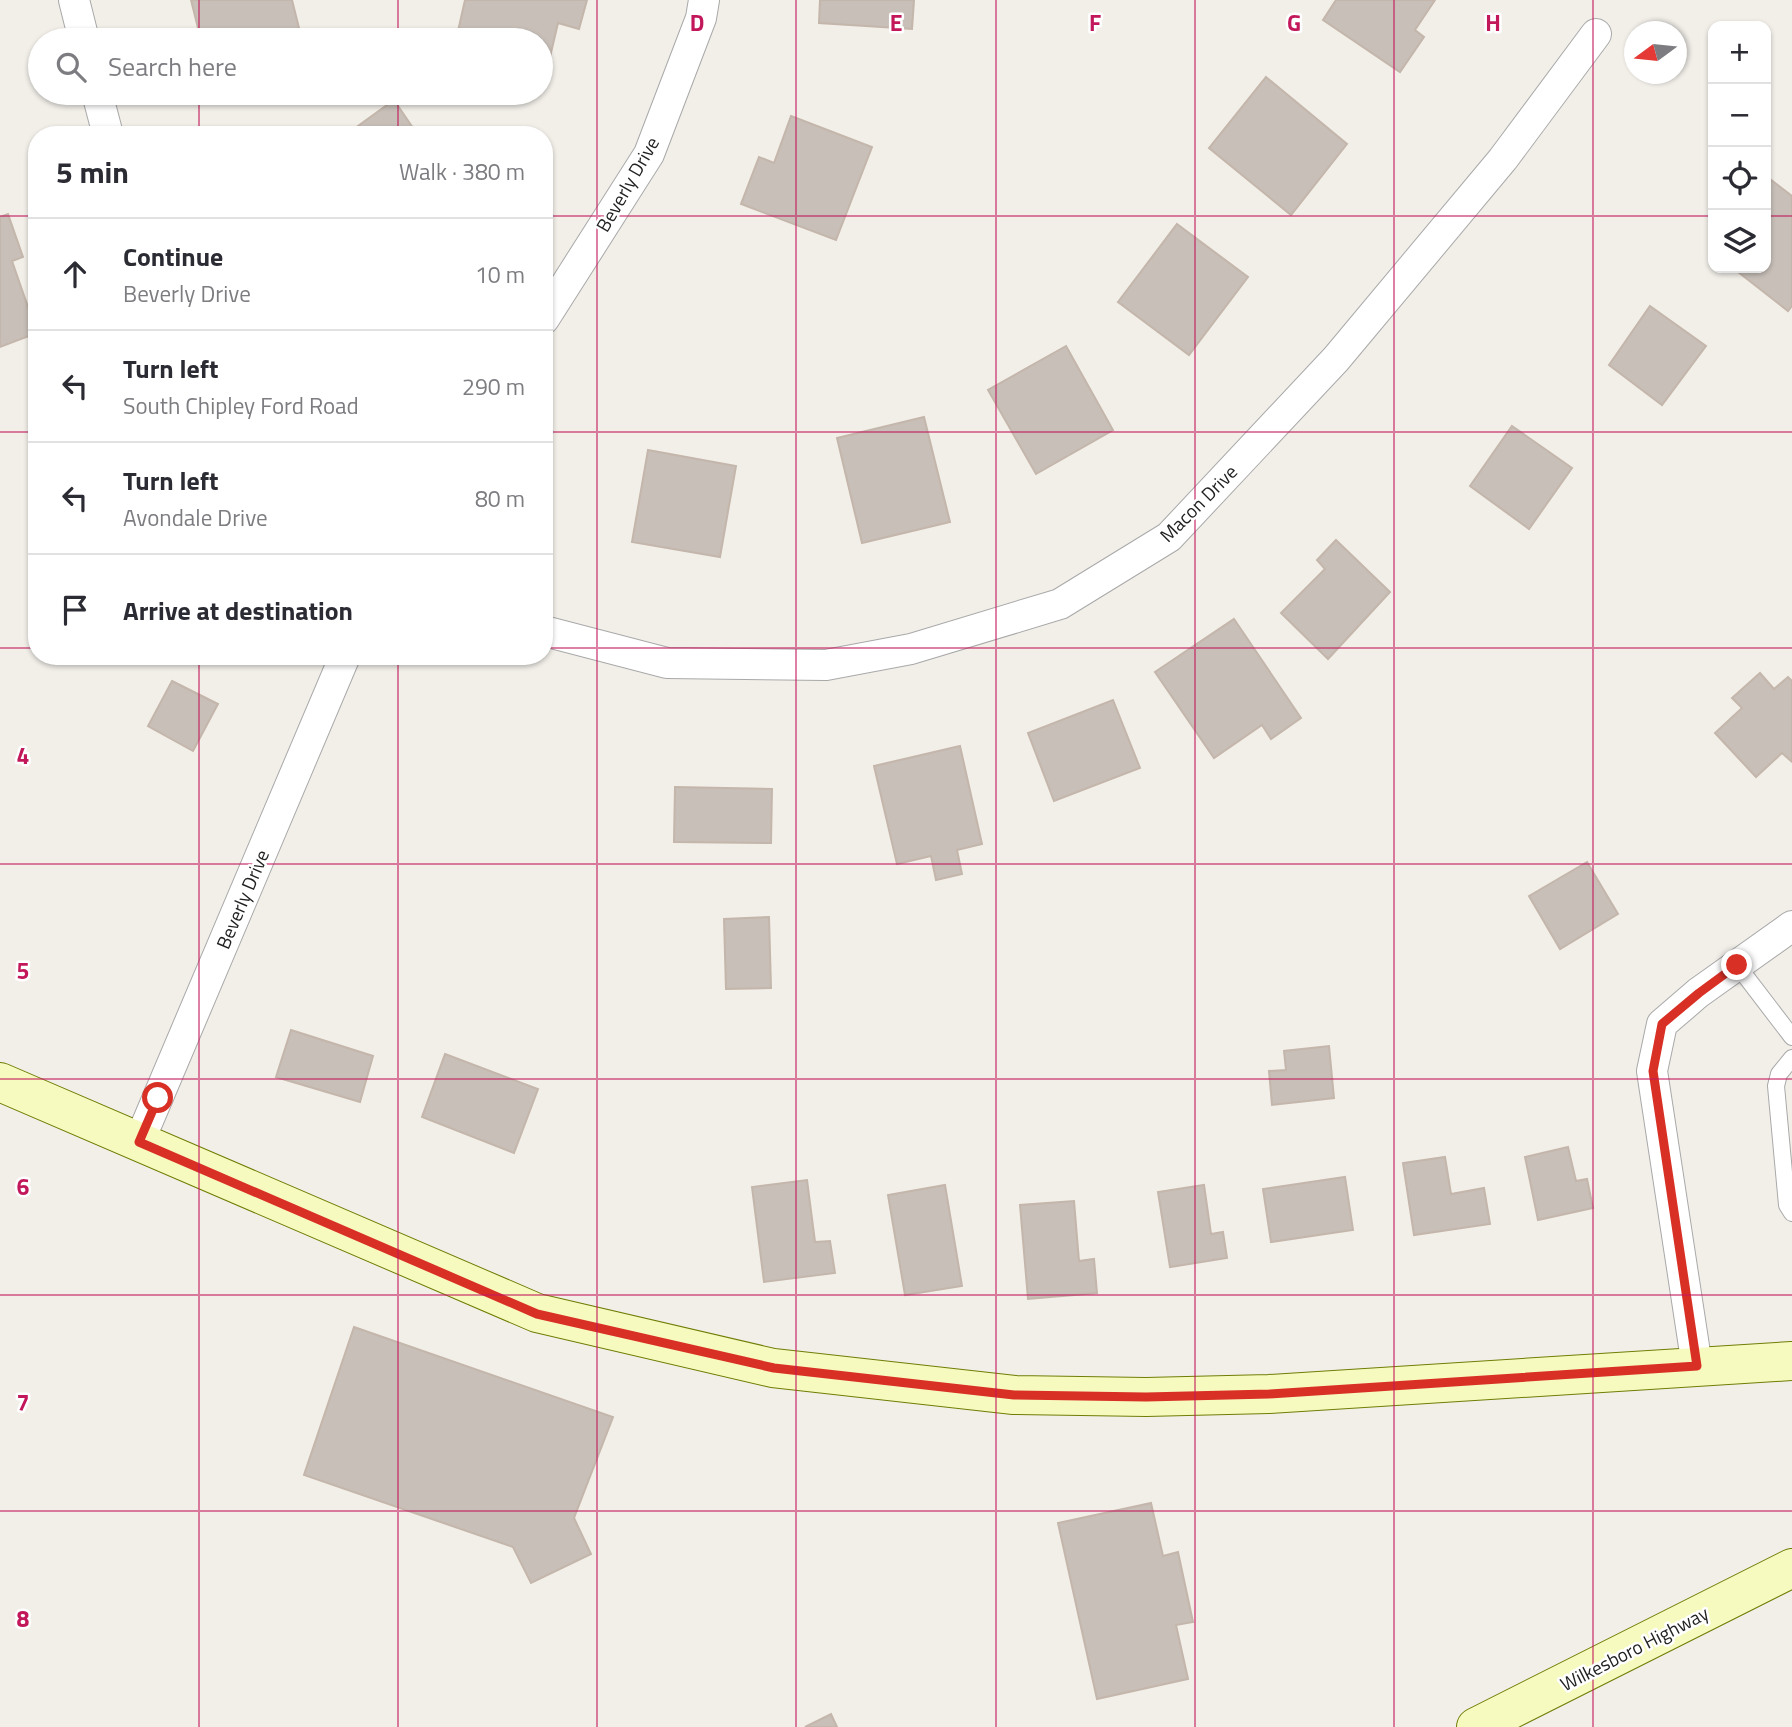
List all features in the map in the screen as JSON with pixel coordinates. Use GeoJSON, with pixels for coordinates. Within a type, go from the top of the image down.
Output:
{"type":"FeatureCollection","features":[{"type":"Feature","properties":{"kind":"street"},"geometry":{"type":"LineString","coordinates":[[75,0],[81,28]]}},
{"type":"Feature","properties":{"kind":"street","name":"Beverly Drive"},"geometry":{"type":"LineString","coordinates":[[553,305],[649,154],[701,18],[704,0]]}},
{"type":"Feature","properties":{"kind":"street","name":"Macon Drive"},"geometry":{"type":"LineString","coordinates":[[553,633],[667,663],[826,664],[911,649],[1060,604],[1169,537],[1336,359],[1503,159],[1596,34]]}},
{"type":"Feature","properties":{"kind":"street"},"geometry":{"type":"LineString","coordinates":[[100,105],[106,126]]}},
{"type":"Feature","properties":{"kind":"street","name":"Beverly Drive"},"geometry":{"type":"LineString","coordinates":[[139,1142],[341,665]]}},
{"type":"Feature","properties":{"kind":"street"},"geometry":{"type":"LineString","coordinates":[[1697,1366],[1653,1071],[1662,1024],[1699,993],[1792,926]]}},
{"type":"Feature","properties":{"kind":"street"},"geometry":{"type":"LineString","coordinates":[[0,1082],[537,1314],[774,1368],[1014,1395],[1146,1397],[1269,1394],[1792,1362]]}},
{"type":"Feature","properties":{"kind":"street","name":"Wilkesboro Highway"},"geometry":{"type":"LineString","coordinates":[[1476,1727],[1792,1568]]}},
{"type":"Feature","properties":{"kind":"lane"},"geometry":{"type":"LineString","coordinates":[[1737,965],[1792,1037]]}},
{"type":"Feature","properties":{"kind":"lane"},"geometry":{"type":"LineString","coordinates":[[1792,1058],[1779,1074],[1776,1086],[1787,1205],[1792,1213]]}},
{"type":"Feature","properties":{"kind":"building"},"geometry":{"type":"Polygon","coordinates":[[[191,0],[292,0],[299,28],[198,28],[191,0]]]}},
{"type":"Feature","properties":{"kind":"building"},"geometry":{"type":"Polygon","coordinates":[[[465,0],[587,0],[579,29],[558,23],[553,44],[553,28],[459,28],[465,0]]]}},
{"type":"Feature","properties":{"kind":"building"},"geometry":{"type":"Polygon","coordinates":[[[820,0],[914,0],[912,29],[819,23],[820,0]]]}},
{"type":"Feature","properties":{"kind":"building"},"geometry":{"type":"Polygon","coordinates":[[[1336,0],[1435,0],[1415,30],[1424,37],[1400,72],[1323,20],[1336,0]]]}},
{"type":"Feature","properties":{"kind":"building"},"geometry":{"type":"Polygon","coordinates":[[[1266,77],[1347,144],[1291,215],[1209,148],[1266,77]]]}},
{"type":"Feature","properties":{"kind":"building"},"geometry":{"type":"Polygon","coordinates":[[[387,105],[397,105],[412,126],[358,126],[387,105]]]}},
{"type":"Feature","properties":{"kind":"building"},"geometry":{"type":"Polygon","coordinates":[[[791,116],[872,147],[836,240],[741,204],[759,157],[774,163],[791,116]]]}},
{"type":"Feature","properties":{"kind":"building"},"geometry":{"type":"Polygon","coordinates":[[[1771,180],[1792,196],[1792,306],[1788,311],[1739,273],[1771,273],[1771,180]]]}},
{"type":"Feature","properties":{"kind":"building"},"geometry":{"type":"Polygon","coordinates":[[[8,214],[23,257],[12,261],[28,307],[28,336],[0,347],[0,217],[8,214]]]}},
{"type":"Feature","properties":{"kind":"building"},"geometry":{"type":"Polygon","coordinates":[[[1177,224],[1248,277],[1189,355],[1118,302],[1177,224]]]}},
{"type":"Feature","properties":{"kind":"building"},"geometry":{"type":"Polygon","coordinates":[[[1650,306],[1706,346],[1662,405],[1609,365],[1650,306]]]}},
{"type":"Feature","properties":{"kind":"building"},"geometry":{"type":"Polygon","coordinates":[[[1066,346],[1113,430],[1036,474],[988,390],[1066,346]]]}},
{"type":"Feature","properties":{"kind":"building"},"geometry":{"type":"Polygon","coordinates":[[[924,417],[950,522],[862,543],[837,438],[924,417]]]}},
{"type":"Feature","properties":{"kind":"building"},"geometry":{"type":"Polygon","coordinates":[[[1512,426],[1572,468],[1529,529],[1470,486],[1512,426]]]}},
{"type":"Feature","properties":{"kind":"building"},"geometry":{"type":"Polygon","coordinates":[[[648,450],[736,466],[720,557],[632,542],[648,450]]]}},
{"type":"Feature","properties":{"kind":"building"},"geometry":{"type":"Polygon","coordinates":[[[1336,540],[1390,592],[1328,659],[1281,613],[1325,569],[1317,560],[1336,540]]]}},
{"type":"Feature","properties":{"kind":"building"},"geometry":{"type":"Polygon","coordinates":[[[1234,619],[1301,718],[1271,739],[1262,725],[1214,758],[1155,672],[1234,619]]]}},
{"type":"Feature","properties":{"kind":"building"},"geometry":{"type":"Polygon","coordinates":[[[1760,673],[1774,689],[1788,677],[1792,681],[1792,762],[1782,753],[1756,777],[1715,733],[1742,708],[1732,698],[1760,673]]]}},
{"type":"Feature","properties":{"kind":"building"},"geometry":{"type":"Polygon","coordinates":[[[172,681],[218,704],[193,751],[148,726],[172,681]]]}},
{"type":"Feature","properties":{"kind":"building"},"geometry":{"type":"Polygon","coordinates":[[[1113,700],[1140,768],[1054,801],[1028,733],[1113,700]]]}},
{"type":"Feature","properties":{"kind":"building"},"geometry":{"type":"Polygon","coordinates":[[[960,746],[982,844],[957,850],[962,874],[936,880],[931,856],[897,864],[874,766],[960,746]]]}},
{"type":"Feature","properties":{"kind":"building"},"geometry":{"type":"Polygon","coordinates":[[[675,787],[772,789],[771,843],[674,842],[675,787]]]}},
{"type":"Feature","properties":{"kind":"building"},"geometry":{"type":"Polygon","coordinates":[[[1587,862],[1618,914],[1560,949],[1529,896],[1587,862]]]}},
{"type":"Feature","properties":{"kind":"building"},"geometry":{"type":"Polygon","coordinates":[[[769,917],[771,988],[726,989],[724,919],[769,917]]]}},
{"type":"Feature","properties":{"kind":"building"},"geometry":{"type":"Polygon","coordinates":[[[291,1030],[373,1056],[360,1102],[276,1077],[291,1030]]]}},
{"type":"Feature","properties":{"kind":"building"},"geometry":{"type":"Polygon","coordinates":[[[1329,1046],[1334,1098],[1272,1105],[1269,1071],[1286,1070],[1284,1051],[1329,1046]]]}},
{"type":"Feature","properties":{"kind":"building"},"geometry":{"type":"Polygon","coordinates":[[[445,1054],[538,1089],[514,1153],[422,1117],[445,1054]]]}},
{"type":"Feature","properties":{"kind":"building"},"geometry":{"type":"Polygon","coordinates":[[[1568,1147],[1576,1181],[1587,1179],[1593,1208],[1538,1220],[1525,1157],[1568,1147]]]}},
{"type":"Feature","properties":{"kind":"building"},"geometry":{"type":"Polygon","coordinates":[[[1445,1157],[1451,1194],[1484,1188],[1490,1224],[1414,1235],[1403,1163],[1445,1157]]]}},
{"type":"Feature","properties":{"kind":"building"},"geometry":{"type":"Polygon","coordinates":[[[1345,1177],[1353,1230],[1271,1242],[1263,1189],[1345,1177]]]}},
{"type":"Feature","properties":{"kind":"building"},"geometry":{"type":"Polygon","coordinates":[[[807,1180],[815,1242],[830,1241],[835,1273],[764,1282],[752,1187],[807,1180]]]}},
{"type":"Feature","properties":{"kind":"building"},"geometry":{"type":"Polygon","coordinates":[[[945,1185],[962,1286],[905,1295],[888,1195],[945,1185]]]}},
{"type":"Feature","properties":{"kind":"building"},"geometry":{"type":"Polygon","coordinates":[[[1204,1185],[1211,1234],[1223,1232],[1227,1258],[1170,1267],[1158,1192],[1204,1185]]]}},
{"type":"Feature","properties":{"kind":"building"},"geometry":{"type":"Polygon","coordinates":[[[1074,1201],[1079,1261],[1094,1259],[1097,1293],[1028,1299],[1020,1205],[1074,1201]]]}},
{"type":"Feature","properties":{"kind":"building"},"geometry":{"type":"Polygon","coordinates":[[[354,1327],[613,1417],[574,1518],[591,1554],[531,1583],[513,1547],[304,1475],[354,1327]]]}},
{"type":"Feature","properties":{"kind":"building"},"geometry":{"type":"Polygon","coordinates":[[[1151,1503],[1163,1556],[1178,1552],[1193,1622],[1176,1625],[1188,1679],[1097,1699],[1058,1523],[1151,1503]]]}},
{"type":"Feature","properties":{"kind":"building"},"geometry":{"type":"Polygon","coordinates":[[[831,1714],[837,1727],[805,1727],[831,1714]]]}},
{"type":"Feature","properties":{"kind":"route"},"geometry":{"type":"LineString","coordinates":[[158,1098],[139,1142],[537,1314],[774,1368],[1014,1395],[1146,1397],[1269,1394],[1697,1366],[1653,1071],[1662,1024],[1737,965]]}}]}
